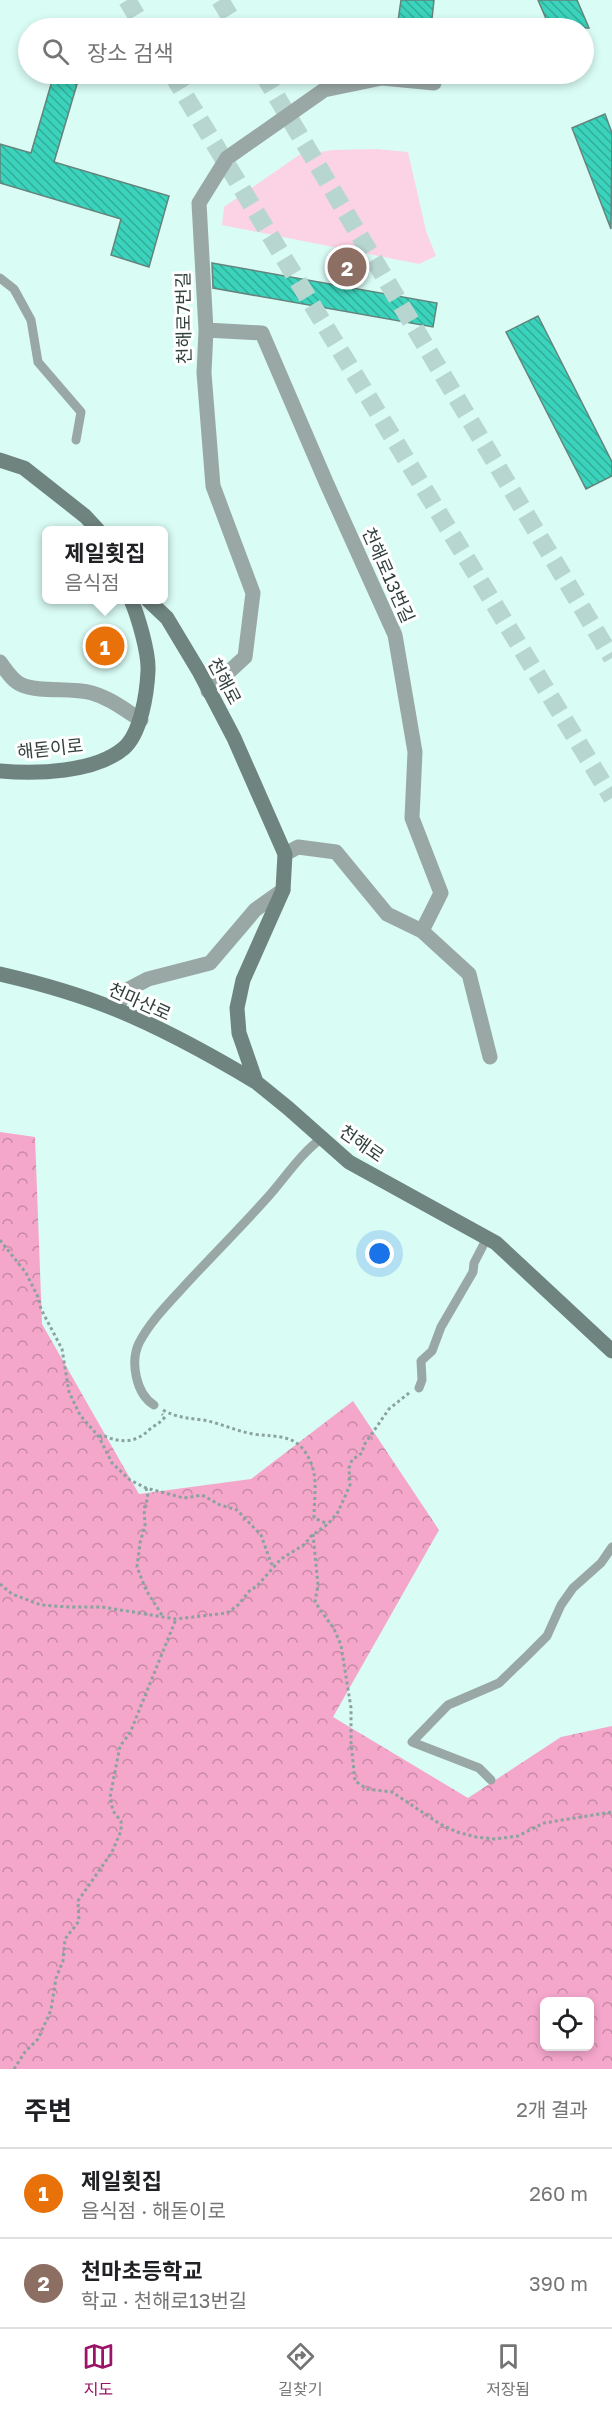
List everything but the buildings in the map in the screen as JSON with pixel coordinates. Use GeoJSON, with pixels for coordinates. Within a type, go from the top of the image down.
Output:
{"type":"FeatureCollection","features":[{"type":"Feature","properties":{"kind":"street","name":"천해로7번길"},"geometry":{"type":"LineString","coordinates":[[208,691],[245,657],[253,593],[213,486],[204,373],[206,330],[199,203],[227,158],[324,90],[353,84]]}},
{"type":"Feature","properties":{"kind":"street","name":"천해로13번길"},"geometry":{"type":"LineString","coordinates":[[206,330],[262,333],[395,635],[415,752],[412,818],[441,893],[422,932]]}},
{"type":"Feature","properties":{"kind":"street"},"geometry":{"type":"LineString","coordinates":[[0,460],[24,468],[85,516],[94,526]]}},
{"type":"Feature","properties":{"kind":"street","name":"해돋이로"},"geometry":{"type":"LineString","coordinates":[[0,771],[24,773],[64,770],[104,761],[125,747],[141,720],[148,669],[138,618],[133,604]]}},
{"type":"Feature","properties":{"kind":"street","name":"천해로"},"geometry":{"type":"LineString","coordinates":[[152,604],[167,618],[234,738],[285,854],[283,890],[243,980],[237,1008],[239,1033],[256,1082],[349,1162],[496,1243],[612,1351]]}},
{"type":"Feature","properties":{"kind":"street"},"geometry":{"type":"LineString","coordinates":[[0,662],[11,676],[22,684],[36,688],[78,690],[94,694],[141,720]]}},
{"type":"Feature","properties":{"kind":"street"},"geometry":{"type":"LineString","coordinates":[[285,854],[298,847],[336,852],[387,914],[422,932],[469,974],[490,1057]]}},
{"type":"Feature","properties":{"kind":"street"},"geometry":{"type":"LineString","coordinates":[[116,1009],[127,990],[148,979],[210,963],[255,910],[283,890]]}},
{"type":"Feature","properties":{"kind":"street","name":"천마산로"},"geometry":{"type":"LineString","coordinates":[[0,974],[43,984],[116,1009],[210,1055],[256,1082]]}},
{"type":"Feature","properties":{"kind":"lane"},"geometry":{"type":"LineString","coordinates":[[0,278],[14,288],[31,320],[38,362],[81,412],[76,440]]}},
{"type":"Feature","properties":{"kind":"lane"},"geometry":{"type":"LineString","coordinates":[[154,1406],[147,1401],[139,1385],[135,1357],[139,1343],[170,1303],[268,1196],[302,1155],[322,1138]]}},
{"type":"Feature","properties":{"kind":"lane"},"geometry":{"type":"LineString","coordinates":[[419,1388],[422,1380],[421,1361],[432,1351],[441,1327],[473,1272],[474,1263],[487,1238]]}},
{"type":"Feature","properties":{"kind":"lane"},"geometry":{"type":"LineString","coordinates":[[491,1780],[479,1768],[412,1742],[448,1705],[499,1683],[527,1656],[547,1636],[561,1605],[573,1588],[601,1563],[612,1548]]}},
{"type":"Feature","properties":{"kind":"path"},"geometry":{"type":"LineString","coordinates":[[0,1240],[26,1273],[38,1297],[41,1309],[62,1349],[69,1392],[80,1415],[99,1437],[112,1463],[130,1480],[146,1488],[184,1498],[202,1495],[220,1505],[237,1510],[261,1535],[271,1563],[275,1567]]}},
{"type":"Feature","properties":{"kind":"path"},"geometry":{"type":"LineString","coordinates":[[0,1584],[12,1594],[41,1605],[102,1606],[176,1619],[183,1616],[194,1618],[227,1613],[238,1605],[251,1589],[256,1587],[281,1559],[305,1544],[310,1536],[328,1524],[338,1512],[350,1485],[349,1468],[352,1460],[362,1453],[364,1445],[389,1409],[419,1388]]}},
{"type":"Feature","properties":{"kind":"path"},"geometry":{"type":"LineString","coordinates":[[99,1437],[102,1435],[118,1441],[140,1438],[165,1417],[154,1406]]}},
{"type":"Feature","properties":{"kind":"path"},"geometry":{"type":"LineString","coordinates":[[154,1406],[188,1420],[203,1420],[255,1435],[284,1436],[297,1443],[311,1464],[316,1482],[314,1518],[328,1524]]}},
{"type":"Feature","properties":{"kind":"path"},"geometry":{"type":"LineString","coordinates":[[146,1488],[148,1497],[144,1509],[145,1525],[137,1567],[146,1590],[162,1615]]}},
{"type":"Feature","properties":{"kind":"path"},"geometry":{"type":"LineString","coordinates":[[14,2069],[25,2052],[38,2039],[51,2010],[56,1978],[63,1961],[65,1939],[79,1921],[78,1900],[112,1852],[121,1831],[121,1821],[113,1811],[110,1797],[120,1746],[130,1733],[176,1619]]}},
{"type":"Feature","properties":{"kind":"green space"},"geometry":{"type":"Polygon","coordinates":[[[0,1132],[35,1137],[42,1324],[139,1494],[251,1479],[353,1401],[439,1530],[333,1717],[468,1798],[561,1737],[612,1726],[612,2069],[0,2069],[0,1132]]]}},
{"type":"Feature","properties":{"kind":"shaded area"},"geometry":{"type":"Polygon","coordinates":[[[376,149],[408,152],[426,231],[436,256],[419,264],[222,225],[224,207],[299,155],[333,150],[376,149]]]}},
{"type":"Feature","properties":{"kind":"tunnel"},"geometry":{"type":"LineString","coordinates":[[127,0],[138,18]]}},
{"type":"Feature","properties":{"kind":"tunnel"},"geometry":{"type":"LineString","coordinates":[[220,0],[231,18]]}},
{"type":"Feature","properties":{"kind":"tunnel"},"geometry":{"type":"LineString","coordinates":[[178,84],[612,798]]}},
{"type":"Feature","properties":{"kind":"tunnel"},"geometry":{"type":"LineString","coordinates":[[269,84],[612,658]]}},
{"type":"Feature","properties":{"kind":"place","name":"천마초등학교"},"geometry":{"type":"Point","coordinates":[347,267]}},
{"type":"Feature","properties":{"kind":"place","name":"제일횟집"},"geometry":{"type":"Point","coordinates":[105,646]}}]}
